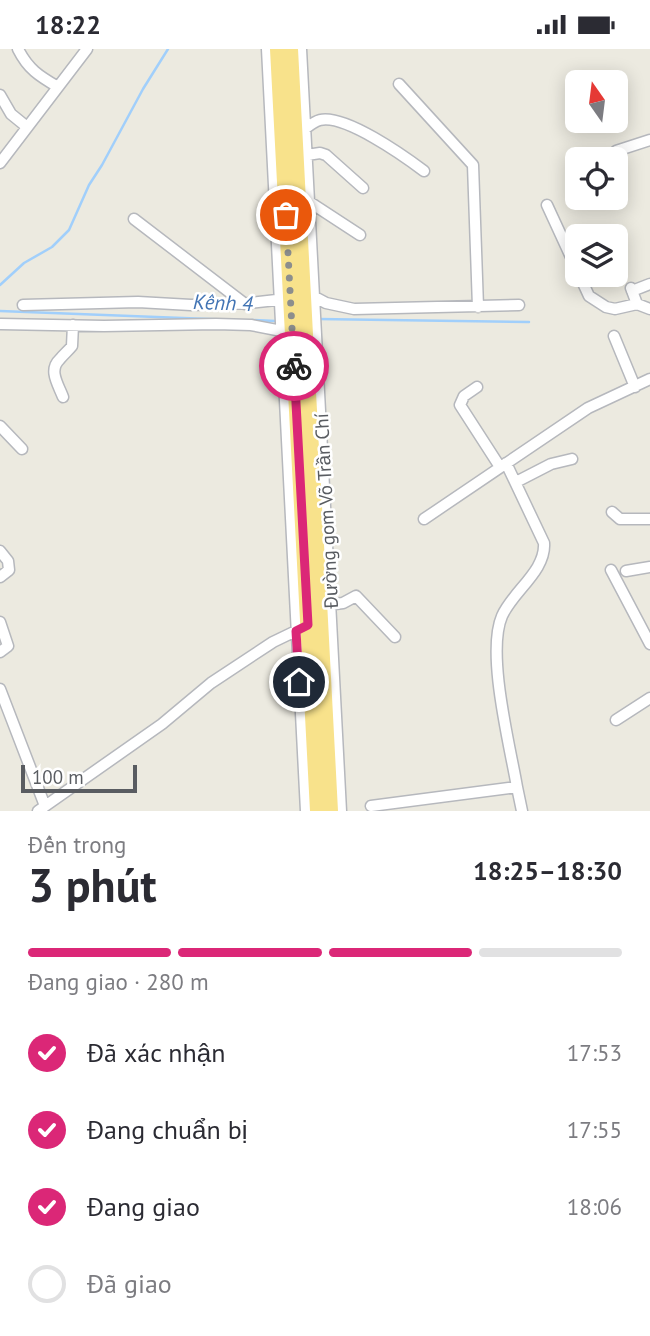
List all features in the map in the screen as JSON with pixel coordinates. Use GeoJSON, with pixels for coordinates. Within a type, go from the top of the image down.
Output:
{"type":"FeatureCollection","features":[{"type":"Feature","properties":{"kind":"highway"},"geometry":{"type":"LineString","coordinates":[[277,49],[297,299],[307,338],[325,605],[331,811]]}},
{"type":"Feature","properties":{"kind":"highway"},"geometry":{"type":"LineString","coordinates":[[291,49],[297,299],[288,330],[302,628],[317,811]]}},
{"type":"Feature","properties":{"kind":"street"},"geometry":{"type":"LineString","coordinates":[[18,49],[24,62],[37,76],[58,87]]}},
{"type":"Feature","properties":{"kind":"street"},"geometry":{"type":"LineString","coordinates":[[0,163],[87,49]]}},
{"type":"Feature","properties":{"kind":"street","name":"Đường gom Võ Trần Chí"},"geometry":{"type":"LineString","coordinates":[[267,49],[297,299],[341,811]]}},
{"type":"Feature","properties":{"kind":"street","name":"Đường gom Võ Trần Chí"},"geometry":{"type":"LineString","coordinates":[[297,299],[311,203],[301,49]]}},
{"type":"Feature","properties":{"kind":"street"},"geometry":{"type":"LineString","coordinates":[[399,84],[473,165],[478,307]]}},
{"type":"Feature","properties":{"kind":"street"},"geometry":{"type":"LineString","coordinates":[[0,96],[11,114],[27,127]]}},
{"type":"Feature","properties":{"kind":"street"},"geometry":{"type":"LineString","coordinates":[[306,128],[321,119],[339,121],[392,147],[424,171]]}},
{"type":"Feature","properties":{"kind":"street"},"geometry":{"type":"LineString","coordinates":[[628,147],[650,140]]}},
{"type":"Feature","properties":{"kind":"street"},"geometry":{"type":"LineString","coordinates":[[0,143],[11,148]]}},
{"type":"Feature","properties":{"kind":"street"},"geometry":{"type":"LineString","coordinates":[[307,155],[326,155],[362,188]]}},
{"type":"Feature","properties":{"kind":"street"},"geometry":{"type":"LineString","coordinates":[[311,203],[360,235]]}},
{"type":"Feature","properties":{"kind":"street"},"geometry":{"type":"LineString","coordinates":[[547,205],[589,296],[606,307],[615,309],[637,304],[650,309]]}},
{"type":"Feature","properties":{"kind":"street"},"geometry":{"type":"LineString","coordinates":[[134,219],[245,304]]}},
{"type":"Feature","properties":{"kind":"street"},"geometry":{"type":"LineString","coordinates":[[637,304],[632,290],[650,284]]}},
{"type":"Feature","properties":{"kind":"street"},"geometry":{"type":"LineString","coordinates":[[23,305],[138,302],[175,305],[245,304],[297,299],[354,309],[519,305]]}},
{"type":"Feature","properties":{"kind":"street"},"geometry":{"type":"LineString","coordinates":[[0,323],[251,325],[288,330]]}},
{"type":"Feature","properties":{"kind":"street"},"geometry":{"type":"LineString","coordinates":[[63,397],[54,377],[54,369],[56,363],[71,348],[73,325]]}},
{"type":"Feature","properties":{"kind":"street"},"geometry":{"type":"LineString","coordinates":[[614,336],[635,387]]}},
{"type":"Feature","properties":{"kind":"street"},"geometry":{"type":"LineString","coordinates":[[424,519],[588,408],[650,379]]}},
{"type":"Feature","properties":{"kind":"street"},"geometry":{"type":"LineString","coordinates":[[477,387],[464,396],[460,405],[516,482],[544,543],[545,556],[502,617],[496,651],[522,811]]}},
{"type":"Feature","properties":{"kind":"street"},"geometry":{"type":"LineString","coordinates":[[0,426],[22,449]]}},
{"type":"Feature","properties":{"kind":"street"},"geometry":{"type":"LineString","coordinates":[[516,482],[551,464],[572,459]]}},
{"type":"Feature","properties":{"kind":"street"},"geometry":{"type":"LineString","coordinates":[[612,512],[620,519],[650,519]]}},
{"type":"Feature","properties":{"kind":"street"},"geometry":{"type":"LineString","coordinates":[[0,551],[8,561],[9,570],[0,577]]}},
{"type":"Feature","properties":{"kind":"street"},"geometry":{"type":"LineString","coordinates":[[626,571],[650,567]]}},
{"type":"Feature","properties":{"kind":"street"},"geometry":{"type":"LineString","coordinates":[[611,570],[650,644]]}},
{"type":"Feature","properties":{"kind":"street"},"geometry":{"type":"LineString","coordinates":[[325,605],[344,603],[356,596],[395,637]]}},
{"type":"Feature","properties":{"kind":"street"},"geometry":{"type":"LineString","coordinates":[[0,622],[8,646],[0,652]]}},
{"type":"Feature","properties":{"kind":"street"},"geometry":{"type":"LineString","coordinates":[[0,689],[41,809],[162,725],[211,683],[273,642],[302,628],[306,811]]}},
{"type":"Feature","properties":{"kind":"street"},"geometry":{"type":"LineString","coordinates":[[616,720],[650,698]]}},
{"type":"Feature","properties":{"kind":"street"},"geometry":{"type":"LineString","coordinates":[[371,806],[411,806],[517,787]]}},
{"type":"Feature","properties":{"kind":"waterway"},"geometry":{"type":"LineString","coordinates":[[0,285],[24,263],[52,247],[69,230],[89,185],[168,49]]}},
{"type":"Feature","properties":{"kind":"waterway","name":"Kênh 4"},"geometry":{"type":"LineString","coordinates":[[0,311],[235,320]]}},
{"type":"Feature","properties":{"kind":"waterway","name":"Kênh 4"},"geometry":{"type":"LineString","coordinates":[[318,319],[529,322]]}},
{"type":"Feature","properties":{"kind":"waterway","name":"Kênh 4"},"geometry":{"type":"LineString","coordinates":[[252,320],[276,321]]}},
{"type":"Feature","properties":{"kind":"way so far"},"geometry":{"type":"LineString","coordinates":[[286,215],[294,366]]}},
{"type":"Feature","properties":{"kind":"route"},"geometry":{"type":"LineString","coordinates":[[294,366],[308,625],[296,631],[299,682]]}}]}
